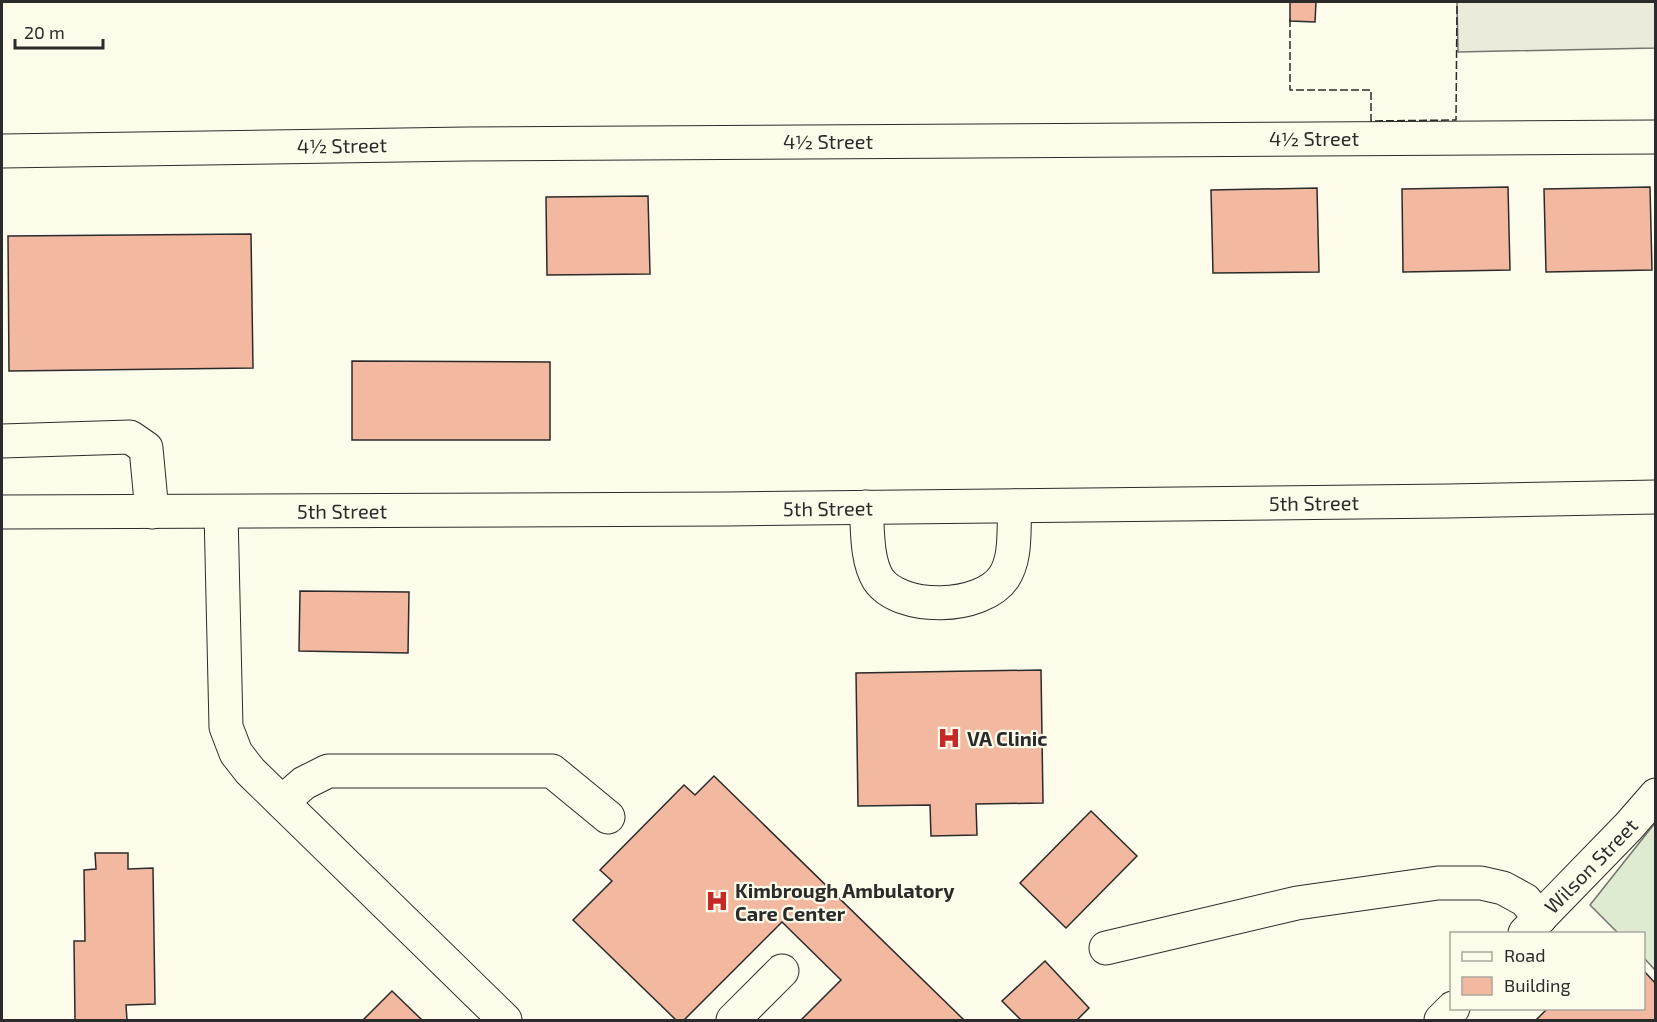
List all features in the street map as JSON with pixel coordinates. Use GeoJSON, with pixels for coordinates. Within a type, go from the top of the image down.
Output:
{"type":"FeatureCollection","features":[{"type":"Feature","properties":{"kind":"street","name":"4½ Street"},"geometry":{"type":"LineString","coordinates":[[2,151],[479,143],[1656,136]]}},
{"type":"Feature","properties":{"kind":"street"},"geometry":{"type":"LineString","coordinates":[[2,441],[130,437],[146,448],[152,512]]}},
{"type":"Feature","properties":{"kind":"street","name":"5th Street"},"geometry":{"type":"LineString","coordinates":[[3,504],[152,512],[221,512],[1015,506],[1656,497]]}},
{"type":"Feature","properties":{"kind":"street"},"geometry":{"type":"LineString","coordinates":[[866,507],[871,562],[878,579],[895,596],[914,601],[932,602],[968,601],[988,592],[1002,580],[1010,567],[1015,506]]}},
{"type":"Feature","properties":{"kind":"street"},"geometry":{"type":"LineString","coordinates":[[221,512],[226,727],[236,753],[250,771],[506,1020]]}},
{"type":"Feature","properties":{"kind":"street"},"geometry":{"type":"LineString","coordinates":[[282,802],[304,783],[328,771],[552,771],[608,817]]}},
{"type":"Feature","properties":{"kind":"street","name":"Wilson Street"},"geometry":{"type":"LineString","coordinates":[[1533,926],[1656,795]]}},
{"type":"Feature","properties":{"kind":"street"},"geometry":{"type":"LineString","coordinates":[[1106,948],[1298,903],[1438,884],[1481,883],[1503,888],[1525,900],[1533,926]]}},
{"type":"Feature","properties":{"kind":"street"},"geometry":{"type":"LineString","coordinates":[[733,1020],[782,971]]}},
{"type":"Feature","properties":{"kind":"green space"},"geometry":{"type":"Polygon","coordinates":[[[1655,823],[1655,970],[1645,959],[1645,932],[1617,932],[1590,905],[1655,823]]]}},
{"type":"Feature","properties":{"kind":"shaded area"},"geometry":{"type":"Polygon","coordinates":[[[1457,2],[1655,2],[1655,48],[1458,52],[1457,2]]]}},
{"type":"Feature","properties":{"kind":"building"},"geometry":{"type":"Polygon","coordinates":[[[1290,2],[1316,2],[1315,22],[1290,21],[1290,2]]]}},
{"type":"Feature","properties":{"kind":"building"},"geometry":{"type":"Polygon","coordinates":[[[1508,187],[1510,270],[1403,272],[1402,189],[1508,187]]]}},
{"type":"Feature","properties":{"kind":"building"},"geometry":{"type":"Polygon","coordinates":[[[1650,187],[1652,270],[1546,272],[1544,189],[1650,187]]]}},
{"type":"Feature","properties":{"kind":"building"},"geometry":{"type":"Polygon","coordinates":[[[1317,188],[1319,272],[1213,273],[1211,190],[1317,188]]]}},
{"type":"Feature","properties":{"kind":"building"},"geometry":{"type":"Polygon","coordinates":[[[648,196],[650,274],[547,275],[546,197],[648,196]]]}},
{"type":"Feature","properties":{"kind":"building"},"geometry":{"type":"Polygon","coordinates":[[[251,234],[253,368],[9,371],[8,236],[251,234]]]}},
{"type":"Feature","properties":{"kind":"building"},"geometry":{"type":"Polygon","coordinates":[[[352,361],[550,362],[550,440],[352,440],[352,361]]]}},
{"type":"Feature","properties":{"kind":"building"},"geometry":{"type":"Polygon","coordinates":[[[300,591],[409,592],[408,653],[299,651],[300,591]]]}},
{"type":"Feature","properties":{"kind":"building","name":"VA Clinic"},"geometry":{"type":"Polygon","coordinates":[[[1041,670],[1043,803],[976,804],[977,835],[931,836],[930,805],[858,806],[856,673],[1041,670]]]}},
{"type":"Feature","properties":{"kind":"building","name":"Kimbrough Ambulatory Care Center"},"geometry":{"type":"Polygon","coordinates":[[[714,776],[964,1020],[801,1020],[841,980],[782,922],[684,1020],[676,1020],[573,920],[612,881],[600,870],[684,785],[695,795],[714,776]]]}},
{"type":"Feature","properties":{"kind":"building"},"geometry":{"type":"Polygon","coordinates":[[[1091,811],[1137,856],[1066,928],[1020,883],[1091,811]]]}},
{"type":"Feature","properties":{"kind":"building"},"geometry":{"type":"Polygon","coordinates":[[[95,853],[128,853],[128,869],[153,868],[155,1004],[126,1005],[127,1020],[75,1020],[74,941],[85,941],[84,870],[96,869],[95,853]]]}},
{"type":"Feature","properties":{"kind":"building"},"geometry":{"type":"Polygon","coordinates":[[[1045,961],[1089,1008],[1077,1020],[1021,1020],[1002,1001],[1045,961]]]}},
{"type":"Feature","properties":{"kind":"building"},"geometry":{"type":"Polygon","coordinates":[[[1645,972],[1656,984],[1656,1020],[1536,1020],[1546,1010],[1645,1010],[1645,972]]]}},
{"type":"Feature","properties":{"kind":"building"},"geometry":{"type":"Polygon","coordinates":[[[392,991],[422,1020],[363,1020],[392,991]]]}},
{"type":"Feature","properties":{"kind":"fence"},"geometry":{"type":"LineString","coordinates":[[1290,19],[1290,90],[1371,90],[1371,121],[1456,120],[1457,2]]}},
{"type":"Feature","properties":{"kind":"place","name":"VA Clinic"},"geometry":{"type":"Point","coordinates":[949,738]}},
{"type":"Feature","properties":{"kind":"place","name":"Kimbrough Ambulatory Care Center"},"geometry":{"type":"Point","coordinates":[717,901]}}]}
